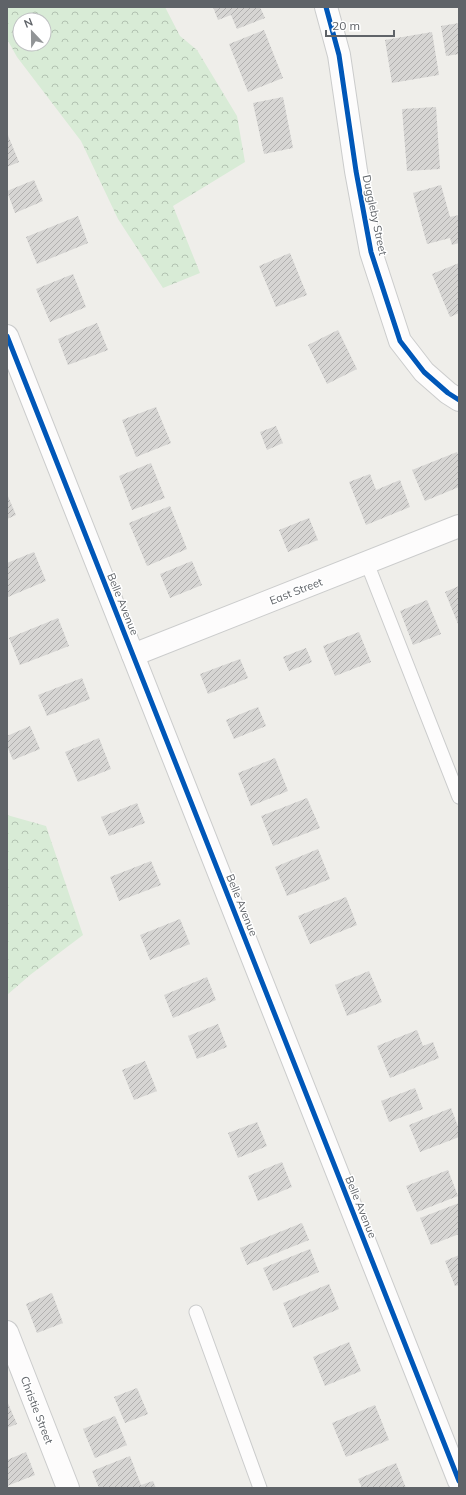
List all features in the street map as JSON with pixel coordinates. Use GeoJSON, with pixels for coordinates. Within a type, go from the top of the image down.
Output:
{"type":"FeatureCollection","features":[{"type":"Feature","properties":{"kind":"street","name":"Duggleby Street"},"geometry":{"type":"LineString","coordinates":[[326,7],[338,55],[356,171],[371,252],[400,342],[424,372],[448,393],[459,400]]}},
{"type":"Feature","properties":{"kind":"street","name":"Belle Avenue"},"geometry":{"type":"LineString","coordinates":[[7,336],[459,1482]]}},
{"type":"Feature","properties":{"kind":"street","name":"East Street"},"geometry":{"type":"LineString","coordinates":[[133,655],[459,526]]}},
{"type":"Feature","properties":{"kind":"street","name":"Christie Street"},"geometry":{"type":"LineString","coordinates":[[7,1332],[68,1488]]}},
{"type":"Feature","properties":{"kind":"lane"},"geometry":{"type":"LineString","coordinates":[[367,563],[459,796]]}},
{"type":"Feature","properties":{"kind":"lane"},"geometry":{"type":"LineString","coordinates":[[196,1312],[260,1488]]}},
{"type":"Feature","properties":{"kind":"green space"},"geometry":{"type":"Polygon","coordinates":[[[7,7],[165,7],[180,36],[197,50],[237,116],[245,162],[173,206],[200,273],[163,288],[118,219],[81,141],[17,57],[14,52],[52,52],[52,12],[12,12],[12,48],[7,39],[7,7]]]}},
{"type":"Feature","properties":{"kind":"green space"},"geometry":{"type":"Polygon","coordinates":[[[7,815],[46,826],[83,935],[30,975],[7,995],[7,815]]]}},
{"type":"Feature","properties":{"kind":"building"},"geometry":{"type":"Polygon","coordinates":[[[213,7],[260,7],[265,18],[237,29],[231,15],[218,20],[213,7]]]}},
{"type":"Feature","properties":{"kind":"building"},"geometry":{"type":"Polygon","coordinates":[[[459,23],[459,54],[446,56],[441,26],[459,23]]]}},
{"type":"Feature","properties":{"kind":"building"},"geometry":{"type":"Polygon","coordinates":[[[264,30],[283,78],[248,92],[229,44],[264,30]]]}},
{"type":"Feature","properties":{"kind":"building"},"geometry":{"type":"Polygon","coordinates":[[[432,32],[439,75],[392,83],[385,40],[432,32]]]}},
{"type":"Feature","properties":{"kind":"building"},"geometry":{"type":"Polygon","coordinates":[[[283,97],[293,148],[264,154],[253,103],[283,97]]]}},
{"type":"Feature","properties":{"kind":"building"},"geometry":{"type":"Polygon","coordinates":[[[436,107],[440,169],[407,171],[402,109],[436,107]]]}},
{"type":"Feature","properties":{"kind":"building"},"geometry":{"type":"Polygon","coordinates":[[[7,133],[19,162],[7,167],[7,133]]]}},
{"type":"Feature","properties":{"kind":"building"},"geometry":{"type":"Polygon","coordinates":[[[34,180],[43,201],[15,213],[7,191],[34,180]]]}},
{"type":"Feature","properties":{"kind":"building"},"geometry":{"type":"Polygon","coordinates":[[[441,185],[450,217],[459,215],[459,243],[452,245],[450,238],[427,244],[413,193],[441,185]]]}},
{"type":"Feature","properties":{"kind":"building"},"geometry":{"type":"Polygon","coordinates":[[[78,216],[88,243],[37,264],[26,237],[78,216]]]}},
{"type":"Feature","properties":{"kind":"building"},"geometry":{"type":"Polygon","coordinates":[[[290,253],[307,295],[276,307],[259,266],[290,253]]]}},
{"type":"Feature","properties":{"kind":"building"},"geometry":{"type":"Polygon","coordinates":[[[459,263],[459,313],[450,317],[432,274],[459,263]]]}},
{"type":"Feature","properties":{"kind":"building"},"geometry":{"type":"Polygon","coordinates":[[[73,274],[86,307],[50,322],[36,289],[73,274]]]}},
{"type":"Feature","properties":{"kind":"building"},"geometry":{"type":"Polygon","coordinates":[[[97,323],[108,350],[68,365],[58,339],[97,323]]]}},
{"type":"Feature","properties":{"kind":"building"},"geometry":{"type":"Polygon","coordinates":[[[338,330],[357,369],[327,384],[308,345],[338,330]]]}},
{"type":"Feature","properties":{"kind":"building"},"geometry":{"type":"Polygon","coordinates":[[[156,407],[171,443],[136,457],[122,420],[156,407]]]}},
{"type":"Feature","properties":{"kind":"building"},"geometry":{"type":"Polygon","coordinates":[[[276,426],[283,443],[267,450],[260,432],[276,426]]]}},
{"type":"Feature","properties":{"kind":"building"},"geometry":{"type":"Polygon","coordinates":[[[457,452],[459,457],[459,487],[425,501],[412,470],[457,452]]]}},
{"type":"Feature","properties":{"kind":"building"},"geometry":{"type":"Polygon","coordinates":[[[151,463],[165,498],[132,510],[119,476],[151,463]]]}},
{"type":"Feature","properties":{"kind":"building"},"geometry":{"type":"Polygon","coordinates":[[[370,474],[376,490],[400,480],[410,507],[366,525],[349,482],[370,474]]]}},
{"type":"Feature","properties":{"kind":"building"},"geometry":{"type":"Polygon","coordinates":[[[7,494],[16,515],[7,519],[7,494]]]}},
{"type":"Feature","properties":{"kind":"building"},"geometry":{"type":"Polygon","coordinates":[[[170,506],[187,549],[147,566],[129,523],[170,506]]]}},
{"type":"Feature","properties":{"kind":"building"},"geometry":{"type":"Polygon","coordinates":[[[309,518],[318,540],[288,552],[279,530],[309,518]]]}},
{"type":"Feature","properties":{"kind":"building"},"geometry":{"type":"Polygon","coordinates":[[[34,552],[46,581],[8,597],[7,563],[34,552]]]}},
{"type":"Feature","properties":{"kind":"building"},"geometry":{"type":"Polygon","coordinates":[[[192,561],[202,585],[170,598],[160,574],[192,561]]]}},
{"type":"Feature","properties":{"kind":"building"},"geometry":{"type":"Polygon","coordinates":[[[459,586],[459,623],[458,624],[445,592],[459,586]]]}},
{"type":"Feature","properties":{"kind":"building"},"geometry":{"type":"Polygon","coordinates":[[[427,600],[441,634],[413,645],[400,611],[427,600]]]}},
{"type":"Feature","properties":{"kind":"building"},"geometry":{"type":"Polygon","coordinates":[[[58,618],[69,646],[20,665],[9,638],[58,618]]]}},
{"type":"Feature","properties":{"kind":"building"},"geometry":{"type":"Polygon","coordinates":[[[359,632],[371,662],[335,676],[323,646],[359,632]]]}},
{"type":"Feature","properties":{"kind":"building"},"geometry":{"type":"Polygon","coordinates":[[[306,648],[312,662],[289,671],[283,657],[306,648]]]}},
{"type":"Feature","properties":{"kind":"building"},"geometry":{"type":"Polygon","coordinates":[[[240,659],[248,678],[208,694],[200,674],[240,659]]]}},
{"type":"Feature","properties":{"kind":"building"},"geometry":{"type":"Polygon","coordinates":[[[82,678],[90,699],[47,716],[38,695],[82,678]]]}},
{"type":"Feature","properties":{"kind":"building"},"geometry":{"type":"Polygon","coordinates":[[[258,707],[266,726],[234,739],[226,720],[258,707]]]}},
{"type":"Feature","properties":{"kind":"building"},"geometry":{"type":"Polygon","coordinates":[[[30,726],[40,749],[13,760],[7,746],[7,736],[30,726]]]}},
{"type":"Feature","properties":{"kind":"building"},"geometry":{"type":"Polygon","coordinates":[[[99,738],[111,769],[78,782],[65,752],[99,738]]]}},
{"type":"Feature","properties":{"kind":"building"},"geometry":{"type":"Polygon","coordinates":[[[275,758],[288,791],[251,806],[238,773],[275,758]]]}},
{"type":"Feature","properties":{"kind":"building"},"geometry":{"type":"Polygon","coordinates":[[[307,798],[320,828],[273,846],[261,816],[307,798]]]}},
{"type":"Feature","properties":{"kind":"building"},"geometry":{"type":"Polygon","coordinates":[[[137,803],[145,823],[109,836],[101,817],[137,803]]]}},
{"type":"Feature","properties":{"kind":"building"},"geometry":{"type":"Polygon","coordinates":[[[318,849],[330,879],[287,896],[275,867],[318,849]]]}},
{"type":"Feature","properties":{"kind":"building"},"geometry":{"type":"Polygon","coordinates":[[[151,861],[161,885],[119,901],[110,877],[151,861]]]}},
{"type":"Feature","properties":{"kind":"building"},"geometry":{"type":"Polygon","coordinates":[[[346,897],[357,925],[310,944],[298,916],[346,897]]]}},
{"type":"Feature","properties":{"kind":"building"},"geometry":{"type":"Polygon","coordinates":[[[180,919],[190,944],[150,960],[140,935],[180,919]]]}},
{"type":"Feature","properties":{"kind":"building"},"geometry":{"type":"Polygon","coordinates":[[[369,971],[382,1002],[347,1016],[335,985],[369,971]]]}},
{"type":"Feature","properties":{"kind":"building"},"geometry":{"type":"Polygon","coordinates":[[[207,977],[216,1000],[173,1018],[164,995],[207,977]]]}},
{"type":"Feature","properties":{"kind":"building"},"geometry":{"type":"Polygon","coordinates":[[[218,1024],[227,1047],[197,1059],[188,1036],[218,1024]]]}},
{"type":"Feature","properties":{"kind":"building"},"geometry":{"type":"Polygon","coordinates":[[[417,1030],[423,1046],[433,1042],[439,1058],[390,1078],[377,1046],[417,1030]]]}},
{"type":"Feature","properties":{"kind":"building"},"geometry":{"type":"Polygon","coordinates":[[[145,1061],[157,1091],[134,1100],[122,1070],[145,1061]]]}},
{"type":"Feature","properties":{"kind":"building"},"geometry":{"type":"Polygon","coordinates":[[[415,1088],[423,1109],[389,1122],[381,1101],[415,1088]]]}},
{"type":"Feature","properties":{"kind":"building"},"geometry":{"type":"Polygon","coordinates":[[[451,1108],[459,1129],[459,1137],[420,1152],[409,1125],[451,1108]]]}},
{"type":"Feature","properties":{"kind":"building"},"geometry":{"type":"Polygon","coordinates":[[[257,1122],[267,1146],[238,1158],[228,1133],[257,1122]]]}},
{"type":"Feature","properties":{"kind":"building"},"geometry":{"type":"Polygon","coordinates":[[[282,1162],[292,1187],[258,1201],[248,1176],[282,1162]]]}},
{"type":"Feature","properties":{"kind":"building"},"geometry":{"type":"Polygon","coordinates":[[[448,1170],[458,1196],[417,1212],[406,1186],[448,1170]]]}},
{"type":"Feature","properties":{"kind":"building"},"geometry":{"type":"Polygon","coordinates":[[[459,1203],[459,1234],[431,1245],[420,1218],[459,1203]]]}},
{"type":"Feature","properties":{"kind":"building"},"geometry":{"type":"Polygon","coordinates":[[[302,1223],[309,1240],[247,1265],[240,1248],[302,1223]]]}},
{"type":"Feature","properties":{"kind":"building"},"geometry":{"type":"Polygon","coordinates":[[[310,1249],[319,1272],[273,1291],[263,1268],[310,1249]]]}},
{"type":"Feature","properties":{"kind":"building"},"geometry":{"type":"Polygon","coordinates":[[[459,1255],[459,1285],[455,1286],[445,1261],[459,1255]]]}},
{"type":"Feature","properties":{"kind":"building"},"geometry":{"type":"Polygon","coordinates":[[[329,1284],[339,1309],[293,1328],[283,1303],[329,1284]]]}},
{"type":"Feature","properties":{"kind":"building"},"geometry":{"type":"Polygon","coordinates":[[[52,1293],[63,1323],[37,1333],[26,1304],[52,1293]]]}},
{"type":"Feature","properties":{"kind":"building"},"geometry":{"type":"Polygon","coordinates":[[[349,1342],[361,1371],[325,1386],[313,1357],[349,1342]]]}},
{"type":"Feature","properties":{"kind":"building"},"geometry":{"type":"Polygon","coordinates":[[[137,1388],[148,1414],[125,1423],[114,1397],[137,1388]]]}},
{"type":"Feature","properties":{"kind":"building"},"geometry":{"type":"Polygon","coordinates":[[[7,1401],[17,1424],[7,1428],[7,1401]]]}},
{"type":"Feature","properties":{"kind":"building"},"geometry":{"type":"Polygon","coordinates":[[[375,1405],[389,1440],[346,1457],[332,1423],[375,1405]]]}},
{"type":"Feature","properties":{"kind":"building"},"geometry":{"type":"Polygon","coordinates":[[[115,1416],[127,1445],[95,1458],[83,1429],[115,1416]]]}},
{"type":"Feature","properties":{"kind":"building"},"geometry":{"type":"Polygon","coordinates":[[[26,1452],[35,1475],[7,1486],[7,1460],[26,1452]]]}},
{"type":"Feature","properties":{"kind":"building"},"geometry":{"type":"Polygon","coordinates":[[[130,1456],[141,1485],[153,1481],[156,1488],[99,1488],[92,1471],[130,1456]]]}},
{"type":"Feature","properties":{"kind":"building"},"geometry":{"type":"Polygon","coordinates":[[[396,1463],[406,1488],[362,1488],[358,1479],[396,1463]]]}},
{"type":"Feature","properties":{"kind":"cycle path"},"geometry":{"type":"LineString","coordinates":[[326,7],[339,55],[356,171],[371,252],[400,341],[424,372],[448,393],[459,400]]}},
{"type":"Feature","properties":{"kind":"cycle path"},"geometry":{"type":"LineString","coordinates":[[7,336],[459,1481]]}}]}
